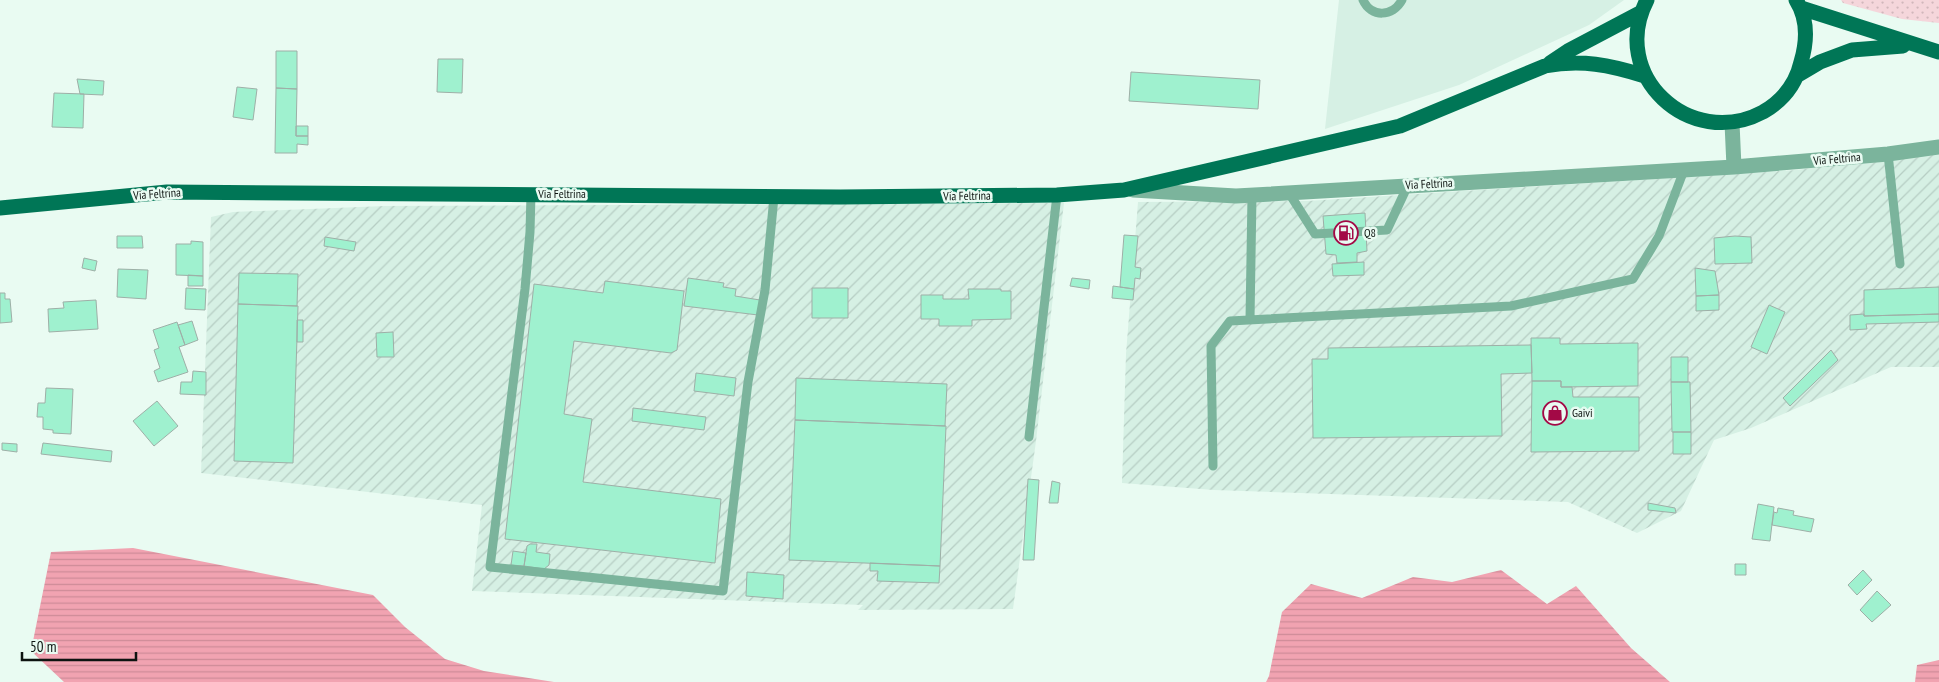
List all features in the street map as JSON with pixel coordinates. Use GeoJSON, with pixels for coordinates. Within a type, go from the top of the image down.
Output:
{"type":"FeatureCollection","features":[{"type":"Feature","properties":{"kind":"main road","name":"Via Feltrina"},"geometry":{"type":"LineString","coordinates":[[1799,4],[1915,46],[1939,52]]}},
{"type":"Feature","properties":{"kind":"main road","name":"Via Feltrina"},"geometry":{"type":"LineString","coordinates":[[1643,6],[1636,34],[1637,48],[1645,76],[1660,98],[1681,113],[1706,122],[1732,123],[1752,117],[1771,107],[1786,93],[1798,75],[1806,42],[1799,4]]}},
{"type":"Feature","properties":{"kind":"main road","name":"Via Feltrina"},"geometry":{"type":"LineString","coordinates":[[0,208],[167,192],[774,196],[1057,195],[1124,190],[1400,126],[1545,66],[1643,6]]}},
{"type":"Feature","properties":{"kind":"main road","name":"Via Feltrina"},"geometry":{"type":"LineString","coordinates":[[1798,75],[1820,62],[1852,50],[1915,46]]}},
{"type":"Feature","properties":{"kind":"main road","name":"Via Feltrina"},"geometry":{"type":"LineString","coordinates":[[1545,66],[1566,62],[1596,63],[1645,76]]}},
{"type":"Feature","properties":{"kind":"street"},"geometry":{"type":"LineString","coordinates":[[1732,123],[1734,167]]}},
{"type":"Feature","properties":{"kind":"street","name":"Via Feltrina"},"geometry":{"type":"LineString","coordinates":[[1124,190],[1236,196],[1734,167],[1888,154],[1939,147]]}},
{"type":"Feature","properties":{"kind":"lane"},"geometry":{"type":"LineString","coordinates":[[1363,0],[1368,8],[1381,14],[1394,10],[1402,0]]}},
{"type":"Feature","properties":{"kind":"lane"},"geometry":{"type":"LineString","coordinates":[[1888,154],[1900,264]]}},
{"type":"Feature","properties":{"kind":"lane"},"geometry":{"type":"LineString","coordinates":[[1213,466],[1211,346],[1230,321],[1510,306],[1633,279],[1659,236],[1684,170]]}},
{"type":"Feature","properties":{"kind":"lane"},"geometry":{"type":"LineString","coordinates":[[1289,193],[1314,234],[1387,230],[1408,185]]}},
{"type":"Feature","properties":{"kind":"lane"},"geometry":{"type":"LineString","coordinates":[[531,194],[531,219],[525,289],[490,567],[723,591],[748,382],[766,290],[774,196]]}},
{"type":"Feature","properties":{"kind":"lane"},"geometry":{"type":"LineString","coordinates":[[1029,437],[1057,195]]}},
{"type":"Feature","properties":{"kind":"lane"},"geometry":{"type":"LineString","coordinates":[[1250,320],[1252,195]]}},
{"type":"Feature","properties":{"kind":"shaded area"},"geometry":{"type":"Polygon","coordinates":[[[1339,0],[1624,0],[1589,25],[1459,85],[1325,129],[1339,0]]]}},
{"type":"Feature","properties":{"kind":"shaded area"},"geometry":{"type":"Polygon","coordinates":[[[1841,0],[1939,0],[1939,23],[1902,19],[1843,3],[1841,0]]]}},
{"type":"Feature","properties":{"kind":"shaded area"},"geometry":{"type":"Polygon","coordinates":[[[1939,151],[1939,367],[1891,367],[1751,428],[1714,440],[1681,511],[1637,533],[1568,502],[1214,490],[1122,483],[1126,354],[1138,202],[1307,201],[1796,170],[1939,151]]]}},
{"type":"Feature","properties":{"kind":"shaded area"},"geometry":{"type":"Polygon","coordinates":[[[1064,203],[1036,441],[1013,609],[858,610],[863,605],[472,591],[482,505],[201,473],[211,217],[233,212],[385,206],[1064,203]]]}},
{"type":"Feature","properties":{"kind":"shaded area"},"geometry":{"type":"Polygon","coordinates":[[[133,548],[373,595],[405,627],[445,659],[484,671],[554,682],[64,682],[31,651],[51,552],[133,548]]]}},
{"type":"Feature","properties":{"kind":"shaded area"},"geometry":{"type":"Polygon","coordinates":[[[1501,570],[1547,604],[1576,586],[1631,648],[1670,682],[1266,682],[1269,676],[1282,612],[1311,584],[1362,598],[1413,577],[1452,582],[1501,570]]]}},
{"type":"Feature","properties":{"kind":"shaded area"},"geometry":{"type":"Polygon","coordinates":[[[1939,660],[1939,682],[1915,682],[1917,665],[1939,660]]]}},
{"type":"Feature","properties":{"kind":"building"},"geometry":{"type":"Polygon","coordinates":[[[276,51],[297,51],[297,89],[276,88],[276,51]]]}},
{"type":"Feature","properties":{"kind":"building"},"geometry":{"type":"Polygon","coordinates":[[[438,59],[463,59],[462,93],[437,92],[438,59]]]}},
{"type":"Feature","properties":{"kind":"building"},"geometry":{"type":"Polygon","coordinates":[[[1131,72],[1260,80],[1258,109],[1129,101],[1131,72]]]}},
{"type":"Feature","properties":{"kind":"building"},"geometry":{"type":"Polygon","coordinates":[[[77,79],[104,81],[103,95],[80,94],[77,79]]]}},
{"type":"Feature","properties":{"kind":"building"},"geometry":{"type":"Polygon","coordinates":[[[237,87],[257,89],[253,120],[233,117],[237,87]]]}},
{"type":"Feature","properties":{"kind":"building"},"geometry":{"type":"Polygon","coordinates":[[[276,88],[297,89],[296,136],[308,136],[308,145],[297,144],[297,153],[275,153],[276,88]]]}},
{"type":"Feature","properties":{"kind":"building"},"geometry":{"type":"Polygon","coordinates":[[[54,93],[84,94],[83,128],[52,127],[54,93]]]}},
{"type":"Feature","properties":{"kind":"building"},"geometry":{"type":"Polygon","coordinates":[[[296,126],[308,126],[308,136],[296,136],[296,126]]]}},
{"type":"Feature","properties":{"kind":"building"},"geometry":{"type":"Polygon","coordinates":[[[1365,213],[1367,251],[1357,253],[1357,262],[1337,263],[1336,255],[1326,254],[1323,216],[1365,213]]]}},
{"type":"Feature","properties":{"kind":"building"},"geometry":{"type":"Polygon","coordinates":[[[1124,235],[1138,236],[1135,267],[1141,268],[1140,279],[1135,278],[1134,289],[1120,287],[1124,235]]]}},
{"type":"Feature","properties":{"kind":"building"},"geometry":{"type":"Polygon","coordinates":[[[117,236],[142,236],[143,248],[117,248],[117,236]]]}},
{"type":"Feature","properties":{"kind":"building"},"geometry":{"type":"Polygon","coordinates":[[[325,237],[356,242],[354,251],[324,246],[325,237]]]}},
{"type":"Feature","properties":{"kind":"building"},"geometry":{"type":"Polygon","coordinates":[[[1751,237],[1752,263],[1715,264],[1714,238],[1751,237]]]}},
{"type":"Feature","properties":{"kind":"building"},"geometry":{"type":"Polygon","coordinates":[[[191,241],[203,242],[203,276],[176,275],[176,244],[191,244],[191,241]]]}},
{"type":"Feature","properties":{"kind":"building"},"geometry":{"type":"Polygon","coordinates":[[[84,258],[97,261],[95,271],[82,268],[84,258]]]}},
{"type":"Feature","properties":{"kind":"building"},"geometry":{"type":"Polygon","coordinates":[[[1364,262],[1364,275],[1333,276],[1332,264],[1364,262]]]}},
{"type":"Feature","properties":{"kind":"building"},"geometry":{"type":"Polygon","coordinates":[[[1695,268],[1715,271],[1719,295],[1696,296],[1695,268]]]}},
{"type":"Feature","properties":{"kind":"building"},"geometry":{"type":"Polygon","coordinates":[[[118,269],[148,270],[146,299],[117,297],[118,269]]]}},
{"type":"Feature","properties":{"kind":"building"},"geometry":{"type":"Polygon","coordinates":[[[239,273],[298,274],[297,306],[238,304],[239,273]]]}},
{"type":"Feature","properties":{"kind":"building"},"geometry":{"type":"Polygon","coordinates":[[[188,275],[203,276],[203,286],[188,286],[188,275]]]}},
{"type":"Feature","properties":{"kind":"building"},"geometry":{"type":"Polygon","coordinates":[[[688,278],[724,283],[723,287],[736,289],[735,296],[760,300],[758,315],[684,306],[688,278]]]}},
{"type":"Feature","properties":{"kind":"building"},"geometry":{"type":"Polygon","coordinates":[[[1072,278],[1090,280],[1089,289],[1070,286],[1072,278]]]}},
{"type":"Feature","properties":{"kind":"building"},"geometry":{"type":"Polygon","coordinates":[[[605,281],[684,291],[677,350],[671,353],[574,341],[564,414],[592,419],[583,482],[721,499],[715,563],[505,539],[534,284],[603,293],[605,281]]]}},
{"type":"Feature","properties":{"kind":"building"},"geometry":{"type":"Polygon","coordinates":[[[1113,286],[1134,289],[1133,300],[1112,298],[1113,286]]]}},
{"type":"Feature","properties":{"kind":"building"},"geometry":{"type":"Polygon","coordinates":[[[1939,287],[1939,314],[1864,316],[1864,290],[1939,287]]]}},
{"type":"Feature","properties":{"kind":"building"},"geometry":{"type":"Polygon","coordinates":[[[186,288],[206,289],[205,310],[185,309],[186,288]]]}},
{"type":"Feature","properties":{"kind":"building"},"geometry":{"type":"Polygon","coordinates":[[[812,288],[848,288],[848,318],[812,318],[812,288]]]}},
{"type":"Feature","properties":{"kind":"building"},"geometry":{"type":"Polygon","coordinates":[[[968,289],[1001,289],[1001,291],[1011,291],[1011,319],[972,320],[972,326],[939,326],[939,319],[921,319],[921,295],[943,295],[943,299],[969,299],[968,289]]]}},
{"type":"Feature","properties":{"kind":"building"},"geometry":{"type":"Polygon","coordinates":[[[0,293],[5,293],[5,299],[10,299],[12,322],[0,323],[0,293]]]}},
{"type":"Feature","properties":{"kind":"building"},"geometry":{"type":"Polygon","coordinates":[[[1719,295],[1719,310],[1696,311],[1696,296],[1719,295]]]}},
{"type":"Feature","properties":{"kind":"building"},"geometry":{"type":"Polygon","coordinates":[[[96,300],[98,329],[49,332],[48,309],[64,308],[63,302],[96,300]]]}},
{"type":"Feature","properties":{"kind":"building"},"geometry":{"type":"Polygon","coordinates":[[[238,304],[298,306],[293,463],[234,461],[238,304]]]}},
{"type":"Feature","properties":{"kind":"building"},"geometry":{"type":"Polygon","coordinates":[[[1769,305],[1785,312],[1767,354],[1751,347],[1769,305]]]}},
{"type":"Feature","properties":{"kind":"building"},"geometry":{"type":"Polygon","coordinates":[[[1864,314],[1864,316],[1939,314],[1939,322],[1866,324],[1867,329],[1850,330],[1850,315],[1864,314]]]}},
{"type":"Feature","properties":{"kind":"building"},"geometry":{"type":"Polygon","coordinates":[[[297,320],[303,320],[303,342],[297,342],[297,320]]]}},
{"type":"Feature","properties":{"kind":"building"},"geometry":{"type":"Polygon","coordinates":[[[192,321],[198,340],[185,345],[178,325],[192,321]]]}},
{"type":"Feature","properties":{"kind":"building"},"geometry":{"type":"Polygon","coordinates":[[[177,322],[185,345],[179,347],[188,372],[158,382],[154,371],[160,368],[154,350],[159,348],[153,330],[177,322]]]}},
{"type":"Feature","properties":{"kind":"building"},"geometry":{"type":"Polygon","coordinates":[[[393,332],[394,357],[377,357],[376,333],[393,332]]]}},
{"type":"Feature","properties":{"kind":"building"},"geometry":{"type":"Polygon","coordinates":[[[1531,338],[1560,338],[1560,344],[1638,343],[1638,386],[1561,387],[1561,381],[1532,381],[1531,338]]]}},
{"type":"Feature","properties":{"kind":"building"},"geometry":{"type":"Polygon","coordinates":[[[1531,345],[1532,373],[1501,374],[1502,436],[1313,438],[1312,359],[1328,359],[1328,348],[1531,345]]]}},
{"type":"Feature","properties":{"kind":"building"},"geometry":{"type":"Polygon","coordinates":[[[1831,350],[1838,360],[1790,406],[1783,398],[1831,350]]]}},
{"type":"Feature","properties":{"kind":"building"},"geometry":{"type":"Polygon","coordinates":[[[1671,357],[1688,357],[1688,382],[1671,382],[1671,357]]]}},
{"type":"Feature","properties":{"kind":"building"},"geometry":{"type":"Polygon","coordinates":[[[193,371],[206,372],[206,395],[180,394],[181,382],[192,382],[193,371]]]}},
{"type":"Feature","properties":{"kind":"building"},"geometry":{"type":"Polygon","coordinates":[[[696,373],[736,378],[734,396],[694,391],[696,373]]]}},
{"type":"Feature","properties":{"kind":"building"},"geometry":{"type":"Polygon","coordinates":[[[796,378],[947,384],[945,426],[795,420],[796,378]]]}},
{"type":"Feature","properties":{"kind":"building"},"geometry":{"type":"Polygon","coordinates":[[[1532,381],[1561,381],[1561,387],[1572,387],[1573,397],[1639,397],[1639,451],[1531,452],[1532,381]]]}},
{"type":"Feature","properties":{"kind":"building"},"geometry":{"type":"Polygon","coordinates":[[[1671,382],[1690,382],[1691,432],[1672,432],[1671,382]]]}},
{"type":"Feature","properties":{"kind":"building"},"geometry":{"type":"Polygon","coordinates":[[[46,388],[73,389],[71,434],[53,433],[53,430],[43,429],[43,417],[37,417],[38,403],[45,403],[46,388]]]}},
{"type":"Feature","properties":{"kind":"building"},"geometry":{"type":"Polygon","coordinates":[[[157,401],[178,426],[154,446],[133,421],[157,401]]]}},
{"type":"Feature","properties":{"kind":"building"},"geometry":{"type":"Polygon","coordinates":[[[633,408],[706,417],[704,430],[632,421],[633,408]]]}},
{"type":"Feature","properties":{"kind":"building"},"geometry":{"type":"Polygon","coordinates":[[[795,420],[946,426],[940,566],[789,560],[795,420]]]}},
{"type":"Feature","properties":{"kind":"building"},"geometry":{"type":"Polygon","coordinates":[[[1673,432],[1691,432],[1691,454],[1673,454],[1673,432]]]}},
{"type":"Feature","properties":{"kind":"building"},"geometry":{"type":"Polygon","coordinates":[[[2,443],[17,444],[17,452],[2,450],[2,443]]]}},
{"type":"Feature","properties":{"kind":"building"},"geometry":{"type":"Polygon","coordinates":[[[43,443],[112,451],[111,462],[41,454],[43,443]]]}},
{"type":"Feature","properties":{"kind":"building"},"geometry":{"type":"Polygon","coordinates":[[[1028,479],[1039,480],[1034,560],[1023,560],[1028,479]]]}},
{"type":"Feature","properties":{"kind":"building"},"geometry":{"type":"Polygon","coordinates":[[[1052,481],[1060,483],[1058,503],[1049,503],[1052,481]]]}},
{"type":"Feature","properties":{"kind":"building"},"geometry":{"type":"Polygon","coordinates":[[[1648,503],[1675,508],[1676,513],[1648,510],[1648,503]]]}},
{"type":"Feature","properties":{"kind":"building"},"geometry":{"type":"Polygon","coordinates":[[[1758,504],[1774,507],[1770,541],[1752,539],[1758,504]]]}},
{"type":"Feature","properties":{"kind":"building"},"geometry":{"type":"Polygon","coordinates":[[[1778,508],[1794,511],[1793,515],[1814,519],[1811,532],[1772,525],[1774,512],[1777,513],[1778,508]]]}},
{"type":"Feature","properties":{"kind":"building"},"geometry":{"type":"Polygon","coordinates":[[[537,544],[536,552],[550,554],[549,565],[544,569],[524,566],[527,546],[537,544]]]}},
{"type":"Feature","properties":{"kind":"building"},"geometry":{"type":"Polygon","coordinates":[[[513,551],[526,553],[524,566],[511,565],[513,551]]]}},
{"type":"Feature","properties":{"kind":"building"},"geometry":{"type":"Polygon","coordinates":[[[870,563],[940,566],[939,583],[877,581],[878,571],[870,571],[870,563]]]}},
{"type":"Feature","properties":{"kind":"building"},"geometry":{"type":"Polygon","coordinates":[[[1735,564],[1746,564],[1746,575],[1735,575],[1735,564]]]}},
{"type":"Feature","properties":{"kind":"building"},"geometry":{"type":"Polygon","coordinates":[[[1863,570],[1872,580],[1857,595],[1848,585],[1863,570]]]}},
{"type":"Feature","properties":{"kind":"building"},"geometry":{"type":"Polygon","coordinates":[[[747,572],[784,575],[783,599],[746,596],[747,572]]]}},
{"type":"Feature","properties":{"kind":"building"},"geometry":{"type":"Polygon","coordinates":[[[1877,591],[1891,605],[1872,622],[1860,610],[1877,591]]]}},
{"type":"Feature","properties":{"kind":"place","name":"Q8"},"geometry":{"type":"Point","coordinates":[1346,233]}},
{"type":"Feature","properties":{"kind":"place","name":"Gaivi"},"geometry":{"type":"Point","coordinates":[1555,413]}}]}
